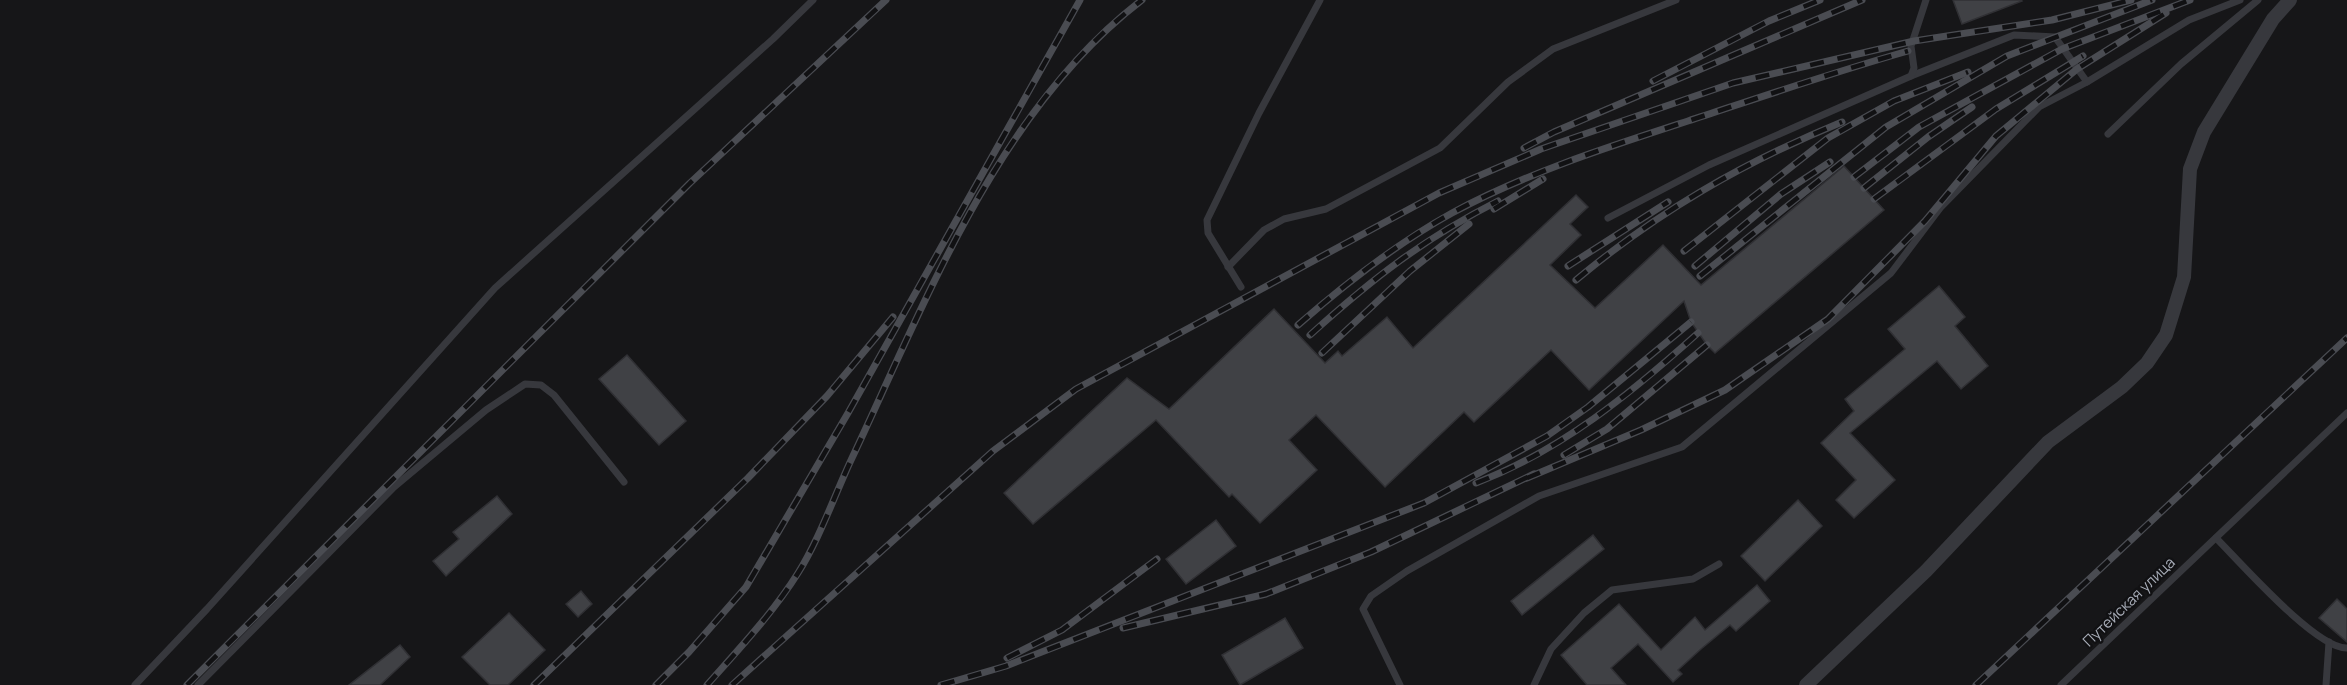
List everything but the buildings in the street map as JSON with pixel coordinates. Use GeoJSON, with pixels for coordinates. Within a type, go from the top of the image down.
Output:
{"type":"FeatureCollection","features":[{"type":"Feature","properties":{"kind":"street"},"geometry":{"type":"LineString","coordinates":[[1806,685],[1926,571],[2048,442],[2122,387],[2147,363],[2166,335],[2184,278],[2190,169],[2204,132],[2273,19],[2290,0]]}},
{"type":"Feature","properties":{"kind":"lane"},"geometry":{"type":"LineString","coordinates":[[135,685],[215,600],[495,288],[773,39],[813,0]]}},
{"type":"Feature","properties":{"kind":"lane"},"geometry":{"type":"LineString","coordinates":[[1241,287],[1208,233],[1207,220],[1259,113],[1320,0]]}},
{"type":"Feature","properties":{"kind":"lane"},"geometry":{"type":"LineString","coordinates":[[1228,267],[1264,230],[1274,224],[1284,219],[1326,209],[1440,148],[1508,82],[1553,49],[1676,0]]}},
{"type":"Feature","properties":{"kind":"lane"},"geometry":{"type":"LineString","coordinates":[[1911,76],[1914,68],[1911,46],[1926,0]]}},
{"type":"Feature","properties":{"kind":"lane"},"geometry":{"type":"LineString","coordinates":[[1400,685],[1363,609],[1371,596],[1407,571],[1539,496],[1682,447],[1891,273],[1941,207],[2039,107],[2087,82],[2189,20],[2240,0]]}},
{"type":"Feature","properties":{"kind":"lane"},"geometry":{"type":"LineString","coordinates":[[2108,134],[2181,64],[2258,0]]}},
{"type":"Feature","properties":{"kind":"lane"},"geometry":{"type":"LineString","coordinates":[[1608,218],[1709,165],[1911,76],[2014,34],[2055,37],[2087,82]]}},
{"type":"Feature","properties":{"kind":"lane"},"geometry":{"type":"LineString","coordinates":[[198,685],[394,487],[486,410],[525,384],[541,385],[554,395],[624,482]]}},
{"type":"Feature","properties":{"kind":"lane","name":"Путейская улица"},"geometry":{"type":"LineString","coordinates":[[2061,685],[2347,413]]}},
{"type":"Feature","properties":{"kind":"lane"},"geometry":{"type":"LineString","coordinates":[[2216,538],[2305,627],[2337,648],[2347,648]]}},
{"type":"Feature","properties":{"kind":"lane"},"geometry":{"type":"LineString","coordinates":[[1534,685],[1551,649],[1584,613],[1612,591],[1693,579],[1719,564]]}},
{"type":"Feature","properties":{"kind":"lane"},"geometry":{"type":"LineString","coordinates":[[2326,685],[2329,642]]}},
{"type":"Feature","properties":{"kind":"railway"},"geometry":{"type":"LineString","coordinates":[[187,685],[690,183],[886,0]]}},
{"type":"Feature","properties":{"kind":"railway"},"geometry":{"type":"LineString","coordinates":[[656,685],[689,652],[746,587],[848,413],[1080,0]]}},
{"type":"Feature","properties":{"kind":"railway"},"geometry":{"type":"LineString","coordinates":[[707,685],[766,617],[806,560],[939,272],[971,211],[1007,151],[1046,96],[1091,45],[1142,0]]}},
{"type":"Feature","properties":{"kind":"railway"},"geometry":{"type":"LineString","coordinates":[[1653,81],[1769,21],[1820,0]]}},
{"type":"Feature","properties":{"kind":"railway"},"geometry":{"type":"LineString","coordinates":[[1524,148],[1554,132],[1862,0]]}},
{"type":"Feature","properties":{"kind":"railway"},"geometry":{"type":"LineString","coordinates":[[732,685],[993,451],[1076,389],[1439,193],[1541,149],[1733,83],[1914,41],[2052,20],[2131,0]]}},
{"type":"Feature","properties":{"kind":"railway"},"geometry":{"type":"LineString","coordinates":[[1700,276],[1886,127],[2007,56],[2152,0]]}},
{"type":"Feature","properties":{"kind":"railway"},"geometry":{"type":"LineString","coordinates":[[1854,177],[1919,127],[2062,49],[2190,0]]}},
{"type":"Feature","properties":{"kind":"railway"},"geometry":{"type":"LineString","coordinates":[[1527,478],[1641,430],[1725,390],[1828,319],[1925,221],[1996,136],[2077,69],[2166,13]]}},
{"type":"Feature","properties":{"kind":"railway"},"geometry":{"type":"LineString","coordinates":[[1298,325],[1334,294],[1391,251],[1452,213],[1509,185],[1628,141],[1908,51]]}},
{"type":"Feature","properties":{"kind":"railway"},"geometry":{"type":"LineString","coordinates":[[1874,199],[1996,109],[2083,56]]}},
{"type":"Feature","properties":{"kind":"railway"},"geometry":{"type":"LineString","coordinates":[[1684,251],[1828,138],[1894,101],[1968,72]]}},
{"type":"Feature","properties":{"kind":"railway"},"geometry":{"type":"LineString","coordinates":[[1864,188],[1928,137],[1972,107]]}},
{"type":"Feature","properties":{"kind":"railway"},"geometry":{"type":"LineString","coordinates":[[1576,280],[1670,210],[1703,190],[1770,154],[1842,122]]}},
{"type":"Feature","properties":{"kind":"railway"},"geometry":{"type":"LineString","coordinates":[[1695,266],[1781,194],[1830,162]]}},
{"type":"Feature","properties":{"kind":"railway"},"geometry":{"type":"LineString","coordinates":[[1494,209],[1543,179]]}},
{"type":"Feature","properties":{"kind":"railway"},"geometry":{"type":"LineString","coordinates":[[1310,335],[1399,261],[1446,230],[1498,201]]}},
{"type":"Feature","properties":{"kind":"railway"},"geometry":{"type":"LineString","coordinates":[[1568,266],[1668,202]]}},
{"type":"Feature","properties":{"kind":"railway"},"geometry":{"type":"LineString","coordinates":[[1322,353],[1410,271],[1469,224]]}},
{"type":"Feature","properties":{"kind":"railway"},"geometry":{"type":"LineString","coordinates":[[534,685],[748,478],[827,396],[893,317]]}},
{"type":"Feature","properties":{"kind":"railway"},"geometry":{"type":"LineString","coordinates":[[941,685],[1006,666],[1424,503],[1547,436],[1588,407],[1691,322]]}},
{"type":"Feature","properties":{"kind":"railway"},"geometry":{"type":"LineString","coordinates":[[1476,483],[1507,470],[1566,437],[1621,399],[1698,333]]}},
{"type":"Feature","properties":{"kind":"railway"},"geometry":{"type":"LineString","coordinates":[[1976,685],[2347,338]]}},
{"type":"Feature","properties":{"kind":"railway"},"geometry":{"type":"LineString","coordinates":[[1564,455],[1607,429],[1707,345]]}},
{"type":"Feature","properties":{"kind":"railway"},"geometry":{"type":"LineString","coordinates":[[1123,628],[1266,594],[1371,552],[1534,474]]}},
{"type":"Feature","properties":{"kind":"railway"},"geometry":{"type":"LineString","coordinates":[[1007,658],[1062,630],[1157,559]]}}]}
